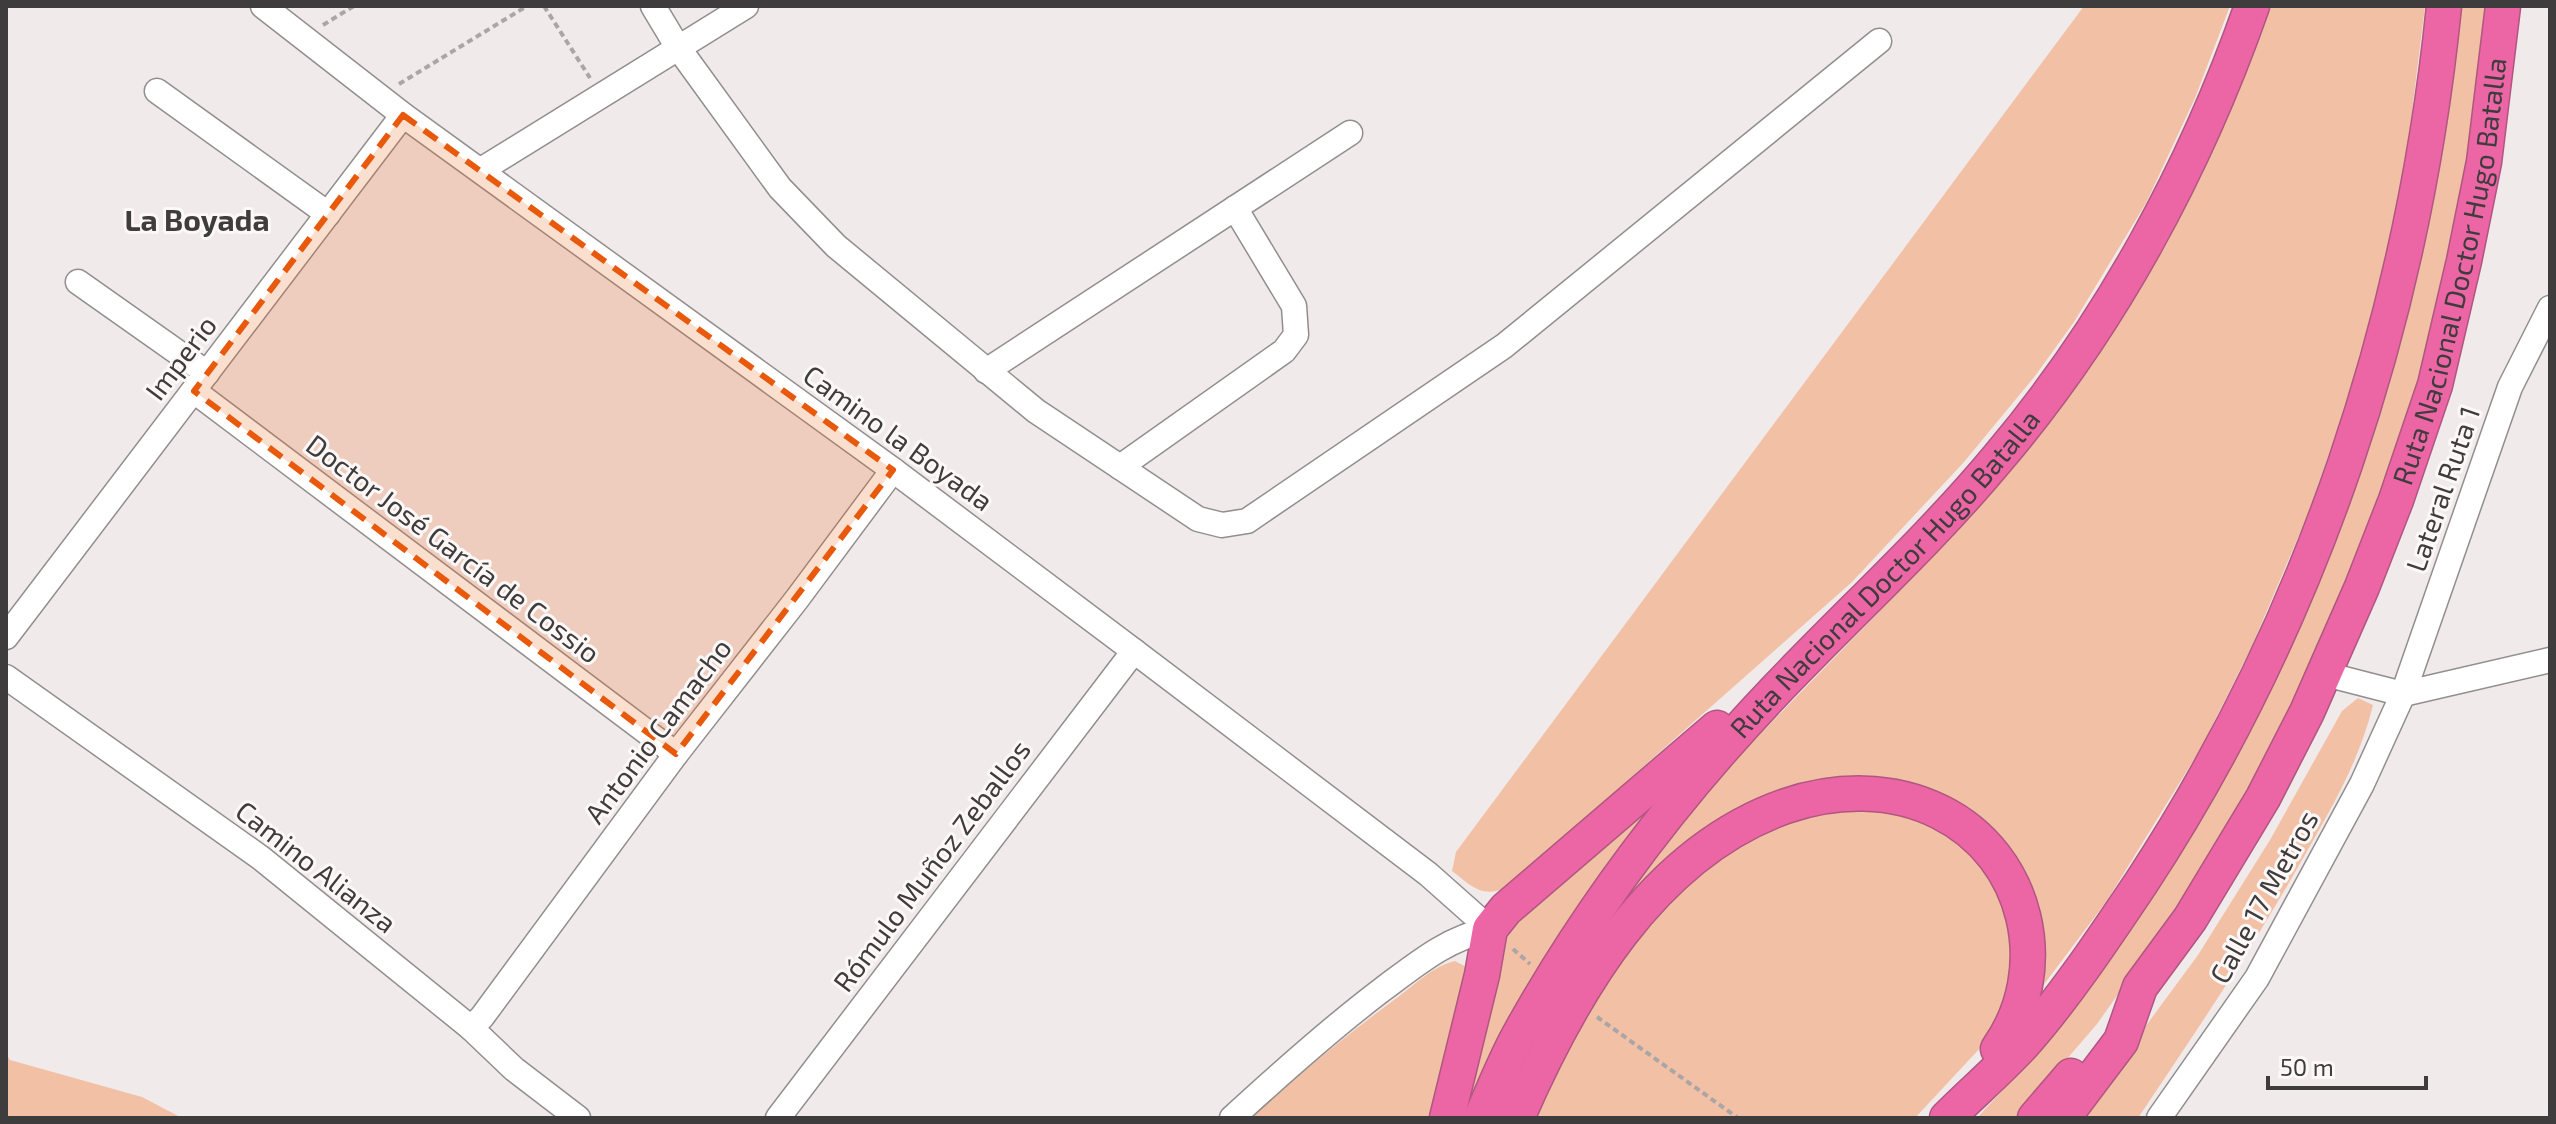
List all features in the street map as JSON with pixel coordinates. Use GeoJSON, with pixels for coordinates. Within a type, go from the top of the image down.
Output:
{"type":"FeatureCollection","features":[{"type":"Feature","properties":{"kind":"highway","name":"Ruta Nacional Doctor Hugo Batalla"},"geometry":{"type":"LineString","coordinates":[[1481,1118],[1517,1039],[1564,992],[1616,881],[1662,819],[1775,692],[2000,457],[2060,378],[2143,248],[2177,184],[2229,71],[2252,6]]}},
{"type":"Feature","properties":{"kind":"highway"},"geometry":{"type":"LineString","coordinates":[[1952,1113],[2022,1044],[2068,988],[2126,905],[2221,752],[2274,644],[2340,483],[2384,338],[2416,208],[2444,6]]}},
{"type":"Feature","properties":{"kind":"highway","name":"Ruta Nacional Doctor Hugo Batalla"},"geometry":{"type":"LineString","coordinates":[[2063,1118],[2121,1041],[2140,987],[2190,919],[2263,798],[2325,674],[2396,500],[2435,385],[2464,261],[2484,162],[2503,6]]}},
{"type":"Feature","properties":{"kind":"highway"},"geometry":{"type":"LineString","coordinates":[[1447,1118],[1482,975],[1490,929],[1506,909],[1734,714],[1775,692]]}},
{"type":"Feature","properties":{"kind":"highway"},"geometry":{"type":"LineString","coordinates":[[1517,1118],[1557,1034],[1564,992],[1616,941],[1646,904],[1712,845],[1736,830],[1784,807],[1839,794],[1887,796],[1915,801],[1942,812],[1965,828],[1998,862],[2021,904],[2029,954],[2022,1003],[2005,1039],[1952,1113]]}},
{"type":"Feature","properties":{"kind":"highway"},"geometry":{"type":"LineString","coordinates":[[2035,1118],[2140,987]]}},
{"type":"Feature","properties":{"kind":"street","name":"Camino la Boyada"},"geometry":{"type":"LineString","coordinates":[[263,6],[403,115],[893,470],[1134,651],[1428,874],[1490,929]]}},
{"type":"Feature","properties":{"kind":"street"},"geometry":{"type":"LineString","coordinates":[[653,6],[677,46],[789,198],[836,246],[1036,411],[1198,519],[1222,525],[1247,521],[1504,346],[1879,41]]}},
{"type":"Feature","properties":{"kind":"street"},"geometry":{"type":"LineString","coordinates":[[481,170],[746,6]]}},
{"type":"Feature","properties":{"kind":"street"},"geometry":{"type":"LineString","coordinates":[[157,91],[328,214]]}},
{"type":"Feature","properties":{"kind":"street","name":"Imperio"},"geometry":{"type":"LineString","coordinates":[[6,637],[403,115]]}},
{"type":"Feature","properties":{"kind":"street"},"geometry":{"type":"LineString","coordinates":[[986,371],[1350,133]]}},
{"type":"Feature","properties":{"kind":"street"},"geometry":{"type":"LineString","coordinates":[[1120,467],[1284,351],[1296,335],[1294,306],[1235,208]]}},
{"type":"Feature","properties":{"kind":"street","name":"Doctor José García de Cossio"},"geometry":{"type":"LineString","coordinates":[[78,282],[676,754]]}},
{"type":"Feature","properties":{"kind":"street","name":"Lateral Ruta 1"},"geometry":{"type":"LineString","coordinates":[[2403,694],[2510,387],[2550,308]]}},
{"type":"Feature","properties":{"kind":"street","name":"Antonio Camacho"},"geometry":{"type":"LineString","coordinates":[[471,1028],[893,470]]}},
{"type":"Feature","properties":{"kind":"street","name":"Rómulo Muñoz Zeballos"},"geometry":{"type":"LineString","coordinates":[[778,1118],[1134,651]]}},
{"type":"Feature","properties":{"kind":"street"},"geometry":{"type":"LineString","coordinates":[[2325,674],[2403,694],[2550,660]]}},
{"type":"Feature","properties":{"kind":"street","name":"Camino Alianza"},"geometry":{"type":"LineString","coordinates":[[6,677],[261,858],[471,1028],[514,1069],[578,1118]]}},
{"type":"Feature","properties":{"kind":"street","name":"Calle 17 Metros"},"geometry":{"type":"LineString","coordinates":[[2159,1118],[2257,978],[2362,784],[2403,694]]}},
{"type":"Feature","properties":{"kind":"street"},"geometry":{"type":"LineString","coordinates":[[1232,1118],[1298,1058],[1431,954],[1463,935],[1490,929]]}},
{"type":"Feature","properties":{"kind":"path"},"geometry":{"type":"LineString","coordinates":[[304,37],[354,6]]}},
{"type":"Feature","properties":{"kind":"path"},"geometry":{"type":"LineString","coordinates":[[380,97],[527,6]]}},
{"type":"Feature","properties":{"kind":"path"},"geometry":{"type":"LineString","coordinates":[[544,6],[601,95]]}},
{"type":"Feature","properties":{"kind":"path"},"geometry":{"type":"LineString","coordinates":[[1490,929],[1564,992],[1738,1118]]}},
{"type":"Feature","properties":{"kind":"highlighted area"},"geometry":{"type":"Polygon","coordinates":[[[403,115],[893,470],[676,754],[194,391],[403,115]]]}},
{"type":"Feature","properties":{"kind":"shaded area"},"geometry":{"type":"Polygon","coordinates":[[[2084,6],[2230,6],[2195,98],[2146,203],[2074,322],[2035,376],[1964,462],[1852,582],[1506,888],[1489,892],[1471,886],[1452,871],[1456,852],[2084,6]]]}},
{"type":"Feature","properties":{"kind":"shaded area"},"geometry":{"type":"Polygon","coordinates":[[[2269,6],[2425,6],[2407,152],[2382,274],[2351,390],[2308,514],[2251,648],[2201,748],[2106,902],[2042,987],[2040,964],[1942,798],[1728,816],[1503,1118],[1497,1118],[1572,972],[1658,851],[1731,764],[1946,543],[2034,440],[2106,342],[2167,243],[2203,173],[2261,35],[2269,6]]]}},
{"type":"Feature","properties":{"kind":"shaded area"},"geometry":{"type":"Polygon","coordinates":[[[2460,6],[2489,6],[2471,158],[2415,399],[2340,608],[2251,790],[2181,905],[2097,1024],[2016,1118],[1977,1118],[2045,1040],[2182,850],[2255,721],[2301,624],[2341,525],[2375,425],[2404,322],[2428,218],[2447,113],[2460,6]]]}},
{"type":"Feature","properties":{"kind":"shaded area"},"geometry":{"type":"Polygon","coordinates":[[[2358,698],[2373,705],[2343,785],[2263,926],[2181,1054],[2138,1118],[2078,1118],[2198,955],[2270,840],[2342,711],[2358,698]]]}},
{"type":"Feature","properties":{"kind":"shaded area"},"geometry":{"type":"Polygon","coordinates":[[[1661,796],[1466,1118],[1458,1118],[1505,928],[1661,796]]]}},
{"type":"Feature","properties":{"kind":"shaded area"},"geometry":{"type":"Polygon","coordinates":[[[1891,809],[1952,833],[2004,893],[2016,949],[2008,998],[1982,1046],[1915,1118],[1532,1118],[1599,995],[1671,895],[1741,841],[1814,811],[1891,809]]]}},
{"type":"Feature","properties":{"kind":"shaded area"},"geometry":{"type":"Polygon","coordinates":[[[1455,961],[1468,968],[1438,1118],[1249,1118],[1418,981],[1440,966],[1455,961]]]}},
{"type":"Feature","properties":{"kind":"shaded area"},"geometry":{"type":"Polygon","coordinates":[[[6,1054],[10,1060],[142,1097],[182,1118],[6,1118],[6,1054]]]}},
{"type":"Feature","properties":{"kind":"district","name":"La Boyada"},"geometry":{"type":"Point","coordinates":[197,221]}}]}
